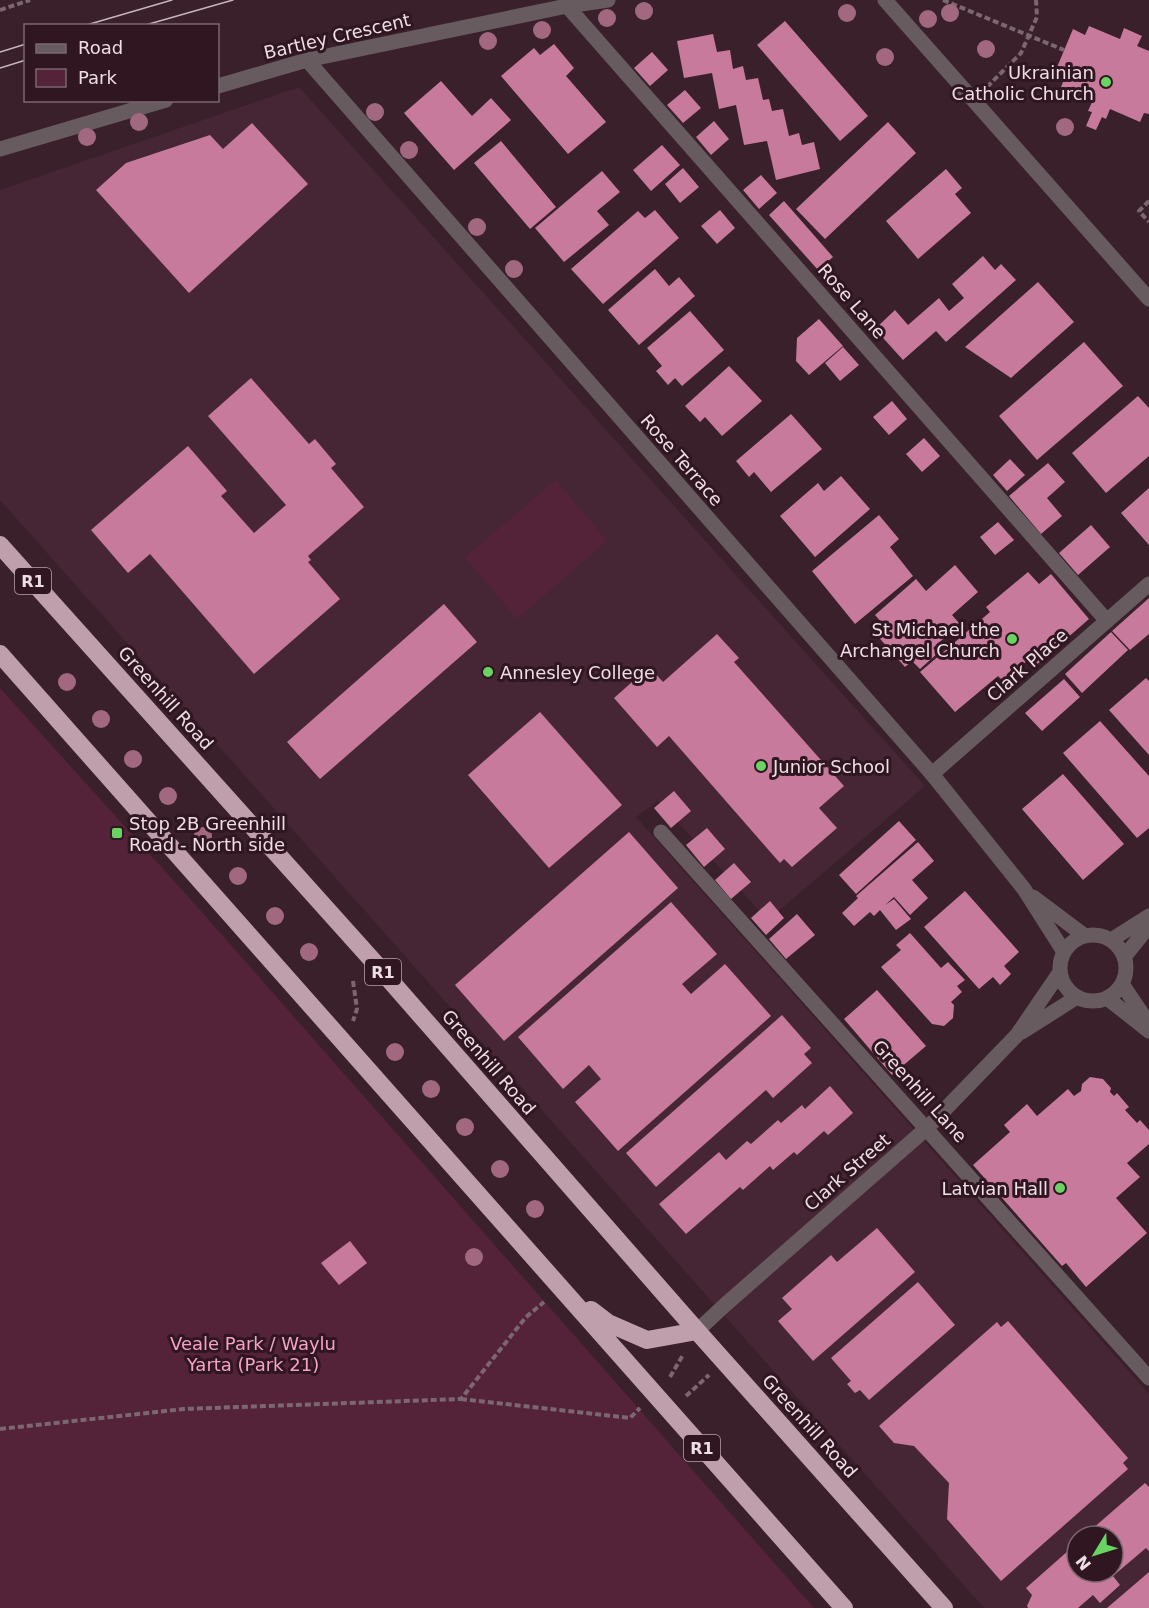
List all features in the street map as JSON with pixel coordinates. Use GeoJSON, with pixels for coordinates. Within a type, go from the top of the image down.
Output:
{"type":"FeatureCollection","features":[{"type":"Feature","properties":{"kind":"highway","name":"Greenhill Road"},"geometry":{"type":"LineString","coordinates":[[0,545],[374,962],[940,1606]]}},
{"type":"Feature","properties":{"kind":"highway","name":"R1"},"geometry":{"type":"LineString","coordinates":[[0,654],[844,1608]]}},
{"type":"Feature","properties":{"kind":"highway"},"geometry":{"type":"LineString","coordinates":[[560,1287],[608,1323],[647,1340],[697,1331]]}},
{"type":"Feature","properties":{"kind":"street","name":"Bartley Crescent"},"geometry":{"type":"LineString","coordinates":[[219,86],[307,60],[567,6],[608,0]]}},
{"type":"Feature","properties":{"kind":"street"},"geometry":{"type":"LineString","coordinates":[[885,0],[1149,298]]}},
{"type":"Feature","properties":{"kind":"street","name":"Rose Lane"},"geometry":{"type":"LineString","coordinates":[[567,6],[1107,621]]}},
{"type":"Feature","properties":{"kind":"street","name":"Rose Terrace"},"geometry":{"type":"LineString","coordinates":[[307,60],[932,774],[1024,889],[1064,952]]}},
{"type":"Feature","properties":{"kind":"street"},"geometry":{"type":"LineString","coordinates":[[0,149],[159,102]]}},
{"type":"Feature","properties":{"kind":"street","name":"Clark Place"},"geometry":{"type":"LineString","coordinates":[[932,774],[1149,584]]}},
{"type":"Feature","properties":{"kind":"street","name":"Greenhill Lane"},"geometry":{"type":"LineString","coordinates":[[662,832],[1149,1378]]}},
{"type":"Feature","properties":{"kind":"street","name":"Rose Terrace"},"geometry":{"type":"LineString","coordinates":[[1024,889],[1085,936]]}},
{"type":"Feature","properties":{"kind":"street"},"geometry":{"type":"LineString","coordinates":[[1111,940],[1149,916]]}},
{"type":"Feature","properties":{"kind":"street"},"geometry":{"type":"LineString","coordinates":[[1124,957],[1149,926]]}},
{"type":"Feature","properties":{"kind":"street"},"geometry":{"type":"LineString","coordinates":[[1085,936],[1101,936],[1111,940],[1119,948],[1126,966],[1122,984],[1116,992],[1097,1001],[1077,997],[1063,982],[1060,972],[1064,952],[1070,944],[1085,936]]}},
{"type":"Feature","properties":{"kind":"street","name":"Clark Street"},"geometry":{"type":"LineString","coordinates":[[697,1331],[927,1128],[1017,1035],[1060,972]]}},
{"type":"Feature","properties":{"kind":"street"},"geometry":{"type":"LineString","coordinates":[[1122,984],[1149,1024]]}},
{"type":"Feature","properties":{"kind":"street","name":"Clark Street"},"geometry":{"type":"LineString","coordinates":[[1017,1035],[1077,997]]}},
{"type":"Feature","properties":{"kind":"street"},"geometry":{"type":"LineString","coordinates":[[1107,998],[1149,1031]]}},
{"type":"Feature","properties":{"kind":"path"},"geometry":{"type":"LineString","coordinates":[[0,10],[30,0]]}},
{"type":"Feature","properties":{"kind":"path"},"geometry":{"type":"LineString","coordinates":[[942,0],[1064,50]]}},
{"type":"Feature","properties":{"kind":"path"},"geometry":{"type":"LineString","coordinates":[[973,100],[1021,53],[1037,17],[1036,0]]}},
{"type":"Feature","properties":{"kind":"path"},"geometry":{"type":"LineString","coordinates":[[1149,201],[1139,211],[1149,222]]}},
{"type":"Feature","properties":{"kind":"path"},"geometry":{"type":"LineString","coordinates":[[352,981],[357,1009],[352,1025]]}},
{"type":"Feature","properties":{"kind":"path"},"geometry":{"type":"LineString","coordinates":[[461,1399],[526,1317],[560,1287]]}},
{"type":"Feature","properties":{"kind":"path"},"geometry":{"type":"LineString","coordinates":[[665,1386],[687,1348]]}},
{"type":"Feature","properties":{"kind":"path"},"geometry":{"type":"LineString","coordinates":[[681,1401],[710,1374]]}},
{"type":"Feature","properties":{"kind":"path"},"geometry":{"type":"LineString","coordinates":[[0,1429],[184,1409],[461,1399],[630,1418]]}},
{"type":"Feature","properties":{"kind":"shaded area"},"geometry":{"type":"Polygon","coordinates":[[[299,87],[925,786],[768,920],[658,801],[636,817],[1149,1394],[1149,1608],[984,1608],[0,500],[0,190],[299,87]]]}},
{"type":"Feature","properties":{"kind":"green space"},"geometry":{"type":"Polygon","coordinates":[[[556,480],[607,541],[517,619],[465,557],[556,480]]]}},
{"type":"Feature","properties":{"kind":"green space","name":"Veale Park / Waylu Yarta (Park 21)"},"geometry":{"type":"Polygon","coordinates":[[[0,688],[193,902],[814,1608],[0,1608],[0,688]]]}},
{"type":"Feature","properties":{"kind":"building"},"geometry":{"type":"Polygon","coordinates":[[[785,21],[868,116],[840,141],[757,45],[785,21]]]}},
{"type":"Feature","properties":{"kind":"building","name":"Ukrainian Catholic Church"},"geometry":{"type":"Polygon","coordinates":[[[1089,26],[1120,39],[1124,28],[1142,36],[1137,46],[1149,51],[1149,114],[1144,113],[1140,122],[1110,109],[1106,119],[1102,117],[1096,130],[1086,126],[1092,112],[1088,111],[1093,100],[1061,87],[1065,77],[1055,72],[1073,29],[1085,35],[1089,26]]]}},
{"type":"Feature","properties":{"kind":"building"},"geometry":{"type":"Polygon","coordinates":[[[713,34],[717,52],[730,50],[733,69],[743,66],[746,80],[758,78],[763,100],[769,99],[772,111],[783,109],[789,136],[799,133],[802,145],[814,142],[820,169],[776,180],[767,141],[744,145],[736,105],[719,109],[712,73],[684,78],[677,41],[713,34]]]}},
{"type":"Feature","properties":{"kind":"building"},"geometry":{"type":"Polygon","coordinates":[[[554,44],[574,68],[566,76],[606,122],[568,154],[501,76],[534,48],[540,55],[554,44]]]}},
{"type":"Feature","properties":{"kind":"building"},"geometry":{"type":"Polygon","coordinates":[[[652,52],[668,70],[650,86],[634,68],[652,52]]]}},
{"type":"Feature","properties":{"kind":"building"},"geometry":{"type":"Polygon","coordinates":[[[441,81],[472,116],[491,98],[511,120],[454,170],[404,113],[441,81]]]}},
{"type":"Feature","properties":{"kind":"building"},"geometry":{"type":"Polygon","coordinates":[[[685,90],[701,108],[683,123],[667,105],[685,90]]]}},
{"type":"Feature","properties":{"kind":"building"},"geometry":{"type":"Polygon","coordinates":[[[714,121],[729,139],[711,155],[696,137],[714,121]]]}},
{"type":"Feature","properties":{"kind":"building"},"geometry":{"type":"Polygon","coordinates":[[[888,122],[916,153],[825,239],[796,209],[888,122]]]}},
{"type":"Feature","properties":{"kind":"building"},"geometry":{"type":"Polygon","coordinates":[[[252,123],[308,184],[189,293],[96,190],[126,163],[210,135],[223,149],[252,123]]]}},
{"type":"Feature","properties":{"kind":"building"},"geometry":{"type":"Polygon","coordinates":[[[501,141],[556,207],[530,229],[474,163],[501,141]]]}},
{"type":"Feature","properties":{"kind":"building"},"geometry":{"type":"Polygon","coordinates":[[[662,145],[680,165],[651,191],[633,170],[662,145]]]}},
{"type":"Feature","properties":{"kind":"building"},"geometry":{"type":"Polygon","coordinates":[[[683,168],[699,187],[680,203],[665,184],[683,168]]]}},
{"type":"Feature","properties":{"kind":"building"},"geometry":{"type":"Polygon","coordinates":[[[946,169],[962,188],[955,194],[971,213],[918,259],[886,221],[946,169]]]}},
{"type":"Feature","properties":{"kind":"building"},"geometry":{"type":"Polygon","coordinates":[[[602,171],[620,192],[597,211],[609,225],[564,262],[535,228],[602,171]]]}},
{"type":"Feature","properties":{"kind":"building"},"geometry":{"type":"Polygon","coordinates":[[[761,175],[777,193],[759,209],[743,190],[761,175]]]}},
{"type":"Feature","properties":{"kind":"building"},"geometry":{"type":"Polygon","coordinates":[[[784,201],[833,257],[818,270],[769,215],[784,201]]]}},
{"type":"Feature","properties":{"kind":"building"},"geometry":{"type":"Polygon","coordinates":[[[655,210],[679,238],[603,304],[571,269],[638,211],[645,218],[655,210]]]}},
{"type":"Feature","properties":{"kind":"building"},"geometry":{"type":"Polygon","coordinates":[[[720,210],[735,228],[717,244],[701,226],[720,210]]]}},
{"type":"Feature","properties":{"kind":"building"},"geometry":{"type":"Polygon","coordinates":[[[983,256],[995,270],[1001,264],[1016,280],[946,342],[936,331],[903,360],[875,329],[895,310],[908,325],[939,298],[949,311],[964,298],[952,284],[983,256]]]}},
{"type":"Feature","properties":{"kind":"building"},"geometry":{"type":"Polygon","coordinates":[[[655,269],[669,286],[679,277],[695,296],[639,345],[608,310],[655,269]]]}},
{"type":"Feature","properties":{"kind":"building"},"geometry":{"type":"Polygon","coordinates":[[[1038,282],[1074,322],[1011,378],[965,347],[1038,282]]]}},
{"type":"Feature","properties":{"kind":"building"},"geometry":{"type":"Polygon","coordinates":[[[690,311],[724,350],[682,386],[675,378],[668,385],[656,371],[662,366],[647,348],[690,311]]]}},
{"type":"Feature","properties":{"kind":"building"},"geometry":{"type":"Polygon","coordinates":[[[819,319],[843,346],[809,375],[796,361],[797,338],[819,319]]]}},
{"type":"Feature","properties":{"kind":"building"},"geometry":{"type":"Polygon","coordinates":[[[1084,342],[1123,386],[1037,460],[999,416],[1084,342]]]}},
{"type":"Feature","properties":{"kind":"building"},"geometry":{"type":"Polygon","coordinates":[[[843,347],[859,365],[840,381],[825,363],[843,347]]]}},
{"type":"Feature","properties":{"kind":"building"},"geometry":{"type":"Polygon","coordinates":[[[729,366],[762,401],[722,436],[705,417],[700,422],[685,406],[729,366]]]}},
{"type":"Feature","properties":{"kind":"building"},"geometry":{"type":"Polygon","coordinates":[[[251,378],[309,444],[315,439],[336,464],[331,468],[364,507],[308,556],[311,560],[308,562],[340,599],[254,674],[150,554],[128,573],[91,530],[188,446],[227,491],[221,496],[254,533],[286,505],[208,416],[251,378]]]}},
{"type":"Feature","properties":{"kind":"building"},"geometry":{"type":"Polygon","coordinates":[[[1138,396],[1149,408],[1149,456],[1106,493],[1072,453],[1138,396]]]}},
{"type":"Feature","properties":{"kind":"building"},"geometry":{"type":"Polygon","coordinates":[[[892,401],[907,419],[889,435],[873,417],[892,401]]]}},
{"type":"Feature","properties":{"kind":"building"},"geometry":{"type":"Polygon","coordinates":[[[791,414],[822,449],[771,492],[754,472],[749,477],[736,461],[791,414]]]}},
{"type":"Feature","properties":{"kind":"building"},"geometry":{"type":"Polygon","coordinates":[[[924,438],[940,456],[922,472],[906,454],[924,438]]]}},
{"type":"Feature","properties":{"kind":"building"},"geometry":{"type":"Polygon","coordinates":[[[1010,459],[1025,475],[1007,491],[993,475],[1010,459]]]}},
{"type":"Feature","properties":{"kind":"building"},"geometry":{"type":"Polygon","coordinates":[[[1048,463],[1065,482],[1047,498],[1062,516],[1041,534],[1009,496],[1048,463]]]}},
{"type":"Feature","properties":{"kind":"building"},"geometry":{"type":"Polygon","coordinates":[[[841,476],[870,509],[815,557],[780,516],[818,483],[824,491],[841,476]]]}},
{"type":"Feature","properties":{"kind":"building"},"geometry":{"type":"Polygon","coordinates":[[[1149,488],[1149,545],[1121,513],[1149,488]]]}},
{"type":"Feature","properties":{"kind":"building"},"geometry":{"type":"Polygon","coordinates":[[[879,515],[899,539],[890,547],[913,576],[855,624],[812,571],[879,515]]]}},
{"type":"Feature","properties":{"kind":"building"},"geometry":{"type":"Polygon","coordinates":[[[998,522],[1014,540],[995,555],[980,537],[998,522]]]}},
{"type":"Feature","properties":{"kind":"building"},"geometry":{"type":"Polygon","coordinates":[[[1091,525],[1110,547],[1078,575],[1059,553],[1091,525]]]}},
{"type":"Feature","properties":{"kind":"building"},"geometry":{"type":"Polygon","coordinates":[[[955,565],[978,592],[952,615],[960,624],[933,648],[938,653],[920,669],[912,661],[905,667],[874,632],[883,624],[875,615],[916,579],[926,591],[955,565]]]}},
{"type":"Feature","properties":{"kind":"building","name":"St Michael the Archangel Church"},"geometry":{"type":"Polygon","coordinates":[[[1028,572],[1039,584],[1051,574],[1089,619],[1034,667],[1028,660],[1003,681],[998,676],[955,712],[920,672],[990,612],[986,607],[1028,572]]]}},
{"type":"Feature","properties":{"kind":"building"},"geometry":{"type":"Polygon","coordinates":[[[1149,598],[1149,634],[1130,650],[1112,631],[1149,598]]]}},
{"type":"Feature","properties":{"kind":"building"},"geometry":{"type":"Polygon","coordinates":[[[444,604],[477,642],[320,779],[287,742],[444,604]]]}},
{"type":"Feature","properties":{"kind":"building"},"geometry":{"type":"Polygon","coordinates":[[[1111,632],[1128,650],[1082,693],[1065,674],[1111,632]]]}},
{"type":"Feature","properties":{"kind":"building","name":"Junior School"},"geometry":{"type":"Polygon","coordinates":[[[717,634],[739,658],[734,662],[844,786],[819,808],[837,828],[792,867],[784,859],[780,863],[669,736],[657,747],[614,698],[640,675],[643,680],[653,671],[663,682],[717,634]]]}},
{"type":"Feature","properties":{"kind":"building"},"geometry":{"type":"Polygon","coordinates":[[[1146,678],[1149,681],[1149,755],[1109,710],[1146,678]]]}},
{"type":"Feature","properties":{"kind":"building"},"geometry":{"type":"Polygon","coordinates":[[[1064,679],[1080,697],[1042,731],[1025,713],[1064,679]]]}},
{"type":"Feature","properties":{"kind":"building"},"geometry":{"type":"Polygon","coordinates":[[[540,712],[622,805],[549,868],[468,775],[540,712]]]}},
{"type":"Feature","properties":{"kind":"building"},"geometry":{"type":"Polygon","coordinates":[[[1100,721],[1149,776],[1149,828],[1137,838],[1063,753],[1100,721]]]}},
{"type":"Feature","properties":{"kind":"building"},"geometry":{"type":"Polygon","coordinates":[[[1063,774],[1124,844],[1083,880],[1022,809],[1063,774]]]}},
{"type":"Feature","properties":{"kind":"building"},"geometry":{"type":"Polygon","coordinates":[[[674,791],[691,811],[671,828],[654,808],[674,791]]]}},
{"type":"Feature","properties":{"kind":"building"},"geometry":{"type":"Polygon","coordinates":[[[899,821],[916,840],[856,894],[839,875],[899,821]]]}},
{"type":"Feature","properties":{"kind":"building"},"geometry":{"type":"Polygon","coordinates":[[[707,828],[725,849],[704,867],[686,845],[707,828]]]}},
{"type":"Feature","properties":{"kind":"building"},"geometry":{"type":"Polygon","coordinates":[[[629,832],[678,888],[504,1041],[455,985],[629,832]]]}},
{"type":"Feature","properties":{"kind":"building"},"geometry":{"type":"Polygon","coordinates":[[[918,842],[934,861],[912,880],[928,898],[910,915],[894,897],[885,905],[894,899],[911,919],[896,930],[880,910],[874,916],[870,912],[854,926],[842,913],[858,898],[856,896],[918,842]]]}},
{"type":"Feature","properties":{"kind":"building"},"geometry":{"type":"Polygon","coordinates":[[[734,863],[751,882],[731,899],[715,880],[734,863]]]}},
{"type":"Feature","properties":{"kind":"building"},"geometry":{"type":"Polygon","coordinates":[[[965,891],[1019,952],[1004,966],[1011,974],[1000,985],[993,977],[979,989],[924,927],[965,891]]]}},
{"type":"Feature","properties":{"kind":"building"},"geometry":{"type":"Polygon","coordinates":[[[770,901],[784,918],[766,935],[751,918],[770,901]]]}},
{"type":"Feature","properties":{"kind":"building"},"geometry":{"type":"Polygon","coordinates":[[[671,902],[717,954],[682,984],[691,994],[725,964],[771,1016],[618,1151],[575,1102],[601,1079],[589,1065],[563,1089],[518,1037],[671,902]]]}},
{"type":"Feature","properties":{"kind":"building"},"geometry":{"type":"Polygon","coordinates":[[[797,914],[815,935],[786,959],[769,939],[797,914]]]}},
{"type":"Feature","properties":{"kind":"building"},"geometry":{"type":"Polygon","coordinates":[[[910,933],[941,968],[948,962],[965,980],[957,986],[962,992],[951,1002],[954,1005],[953,1018],[944,1026],[932,1024],[881,967],[901,950],[896,945],[910,933]]]}},
{"type":"Feature","properties":{"kind":"building"},"geometry":{"type":"Polygon","coordinates":[[[877,990],[926,1046],[892,1075],[844,1019],[877,990]]]}},
{"type":"Feature","properties":{"kind":"building"},"geometry":{"type":"Polygon","coordinates":[[[782,1015],[811,1048],[804,1054],[812,1063],[773,1098],[766,1090],[656,1187],[626,1153],[782,1015]]]}},
{"type":"Feature","properties":{"kind":"building","name":"Latvian Hall"},"geometry":{"type":"Polygon","coordinates":[[[1090,1077],[1103,1079],[1111,1088],[1110,1092],[1114,1096],[1117,1093],[1129,1107],[1125,1110],[1137,1123],[1140,1120],[1149,1130],[1149,1144],[1127,1163],[1140,1177],[1116,1198],[1147,1233],[1086,1287],[1066,1263],[1062,1266],[973,1165],[1010,1132],[1004,1125],[1027,1104],[1037,1116],[1068,1089],[1074,1096],[1081,1091],[1082,1084],[1090,1077]]]}},
{"type":"Feature","properties":{"kind":"building"},"geometry":{"type":"Polygon","coordinates":[[[830,1086],[853,1113],[828,1135],[824,1131],[797,1155],[794,1152],[773,1170],[770,1166],[743,1190],[740,1187],[686,1234],[659,1204],[719,1152],[726,1160],[747,1141],[751,1144],[778,1120],[781,1123],[802,1105],[805,1109],[830,1086]]]}},
{"type":"Feature","properties":{"kind":"building"},"geometry":{"type":"Polygon","coordinates":[[[877,1228],[915,1272],[813,1361],[778,1321],[792,1309],[782,1298],[831,1255],[837,1262],[877,1228]]]}},
{"type":"Feature","properties":{"kind":"building"},"geometry":{"type":"Polygon","coordinates":[[[350,1241],[367,1263],[339,1285],[321,1263],[350,1241]]]}},
{"type":"Feature","properties":{"kind":"building"},"geometry":{"type":"Polygon","coordinates":[[[918,1282],[955,1325],[869,1400],[860,1390],[855,1393],[847,1384],[851,1381],[831,1358],[918,1282]]]}},
{"type":"Feature","properties":{"kind":"building"},"geometry":{"type":"Polygon","coordinates":[[[1008,1321],[1128,1458],[1123,1463],[1128,1469],[1001,1581],[947,1519],[949,1483],[914,1446],[894,1443],[879,1426],[997,1322],[1001,1327],[1008,1321]]]}},
{"type":"Feature","properties":{"kind":"building"},"geometry":{"type":"Polygon","coordinates":[[[1145,1483],[1149,1487],[1149,1551],[1146,1548],[1125,1566],[1125,1524],[1098,1524],[1145,1483]]]}},
{"type":"Feature","properties":{"kind":"building"},"geometry":{"type":"Polygon","coordinates":[[[1065,1554],[1065,1584],[1120,1585],[1100,1603],[1093,1595],[1078,1608],[1028,1608],[1032,1595],[1026,1588],[1065,1554]]]}},
{"type":"Feature","properties":{"kind":"building"},"geometry":{"type":"Polygon","coordinates":[[[1149,1572],[1149,1608],[1107,1608],[1149,1572]]]}},
{"type":"Feature","properties":{"kind":"tram line"},"geometry":{"type":"LineString","coordinates":[[90,24],[172,0]]}},
{"type":"Feature","properties":{"kind":"tram line"},"geometry":{"type":"LineString","coordinates":[[149,24],[233,0]]}},
{"type":"Feature","properties":{"kind":"tram line"},"geometry":{"type":"LineString","coordinates":[[0,52],[24,45]]}},
{"type":"Feature","properties":{"kind":"tram line"},"geometry":{"type":"LineString","coordinates":[[0,68],[24,61]]}},
{"type":"Feature","properties":{"kind":"place","name":"Ukrainian Catholic Church"},"geometry":{"type":"Point","coordinates":[1106,82]}},
{"type":"Feature","properties":{"kind":"place","name":"St Michael the Archangel Church"},"geometry":{"type":"Point","coordinates":[1012,639]}},
{"type":"Feature","properties":{"kind":"place","name":"Annesley College"},"geometry":{"type":"Point","coordinates":[488,672]}},
{"type":"Feature","properties":{"kind":"place","name":"Junior School"},"geometry":{"type":"Point","coordinates":[761,766]}},
{"type":"Feature","properties":{"kind":"place","name":"Stop 2B Greenhill Road - North side"},"geometry":{"type":"Point","coordinates":[117,833]}},
{"type":"Feature","properties":{"kind":"place","name":"Latvian Hall"},"geometry":{"type":"Point","coordinates":[1060,1188]}}]}
